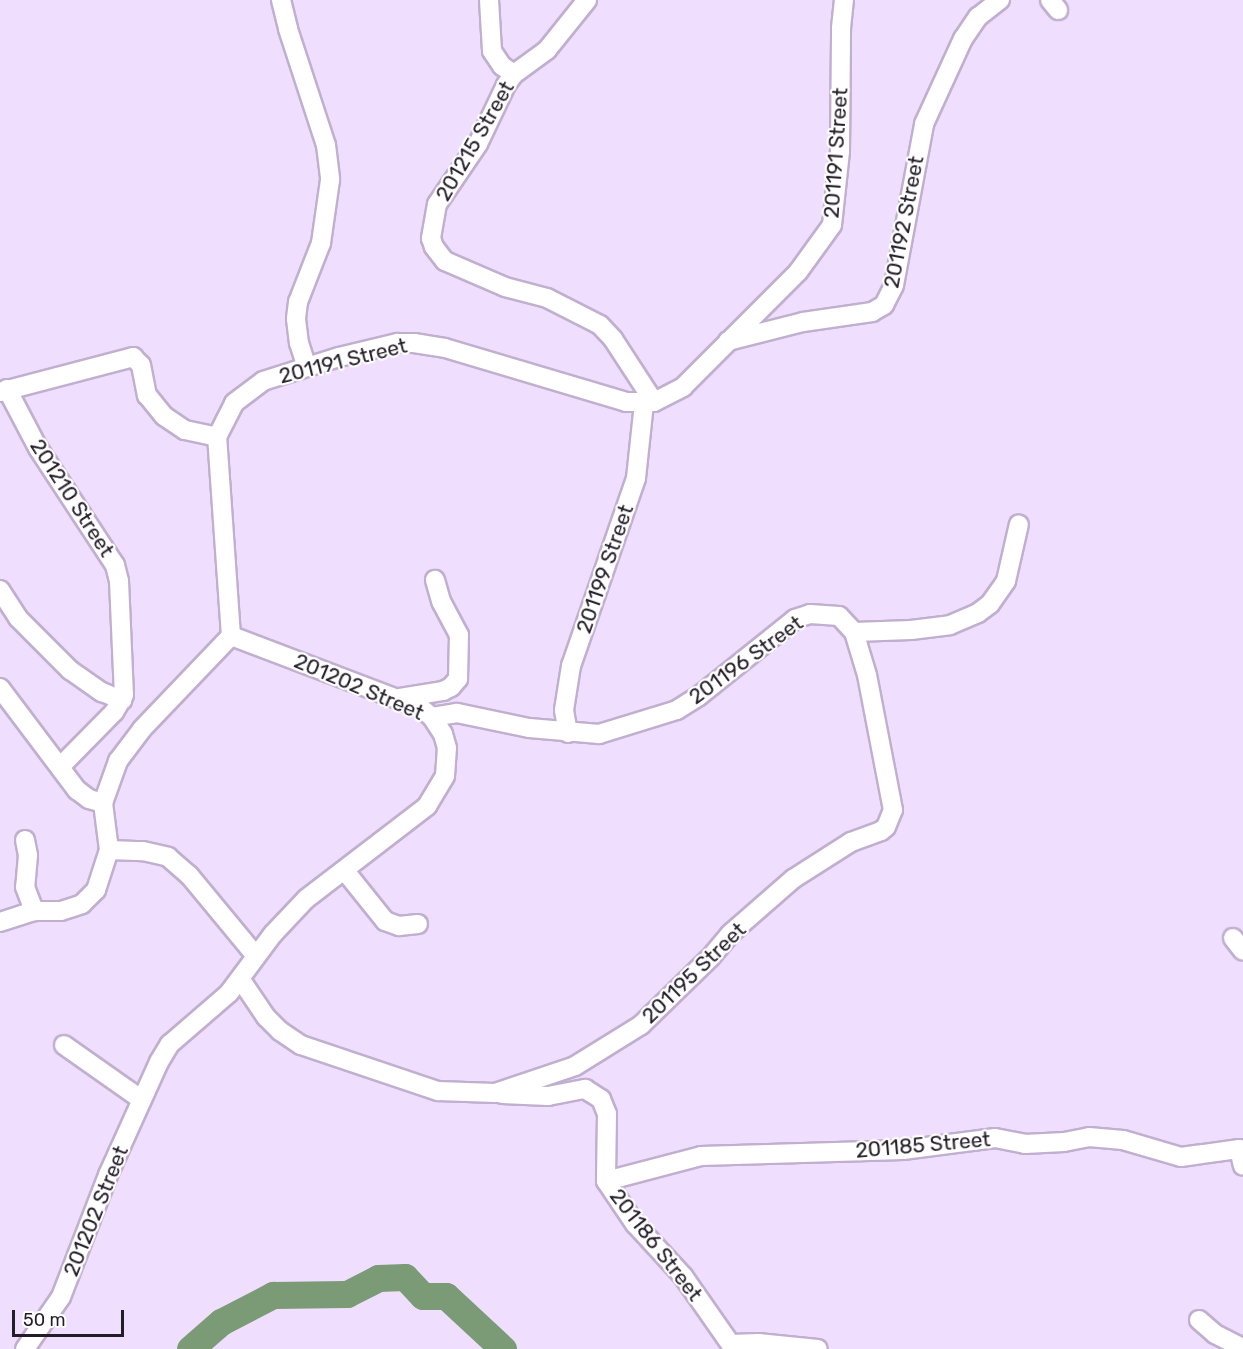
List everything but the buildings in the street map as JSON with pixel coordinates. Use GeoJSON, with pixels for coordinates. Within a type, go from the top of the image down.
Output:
{"type":"FeatureCollection","features":[{"type":"Feature","properties":{"kind":"street"},"geometry":{"type":"LineString","coordinates":[[281,0],[288,29],[326,145],[330,180],[321,243],[298,302],[296,319],[299,343],[307,367]]}},
{"type":"Feature","properties":{"kind":"street"},"geometry":{"type":"LineString","coordinates":[[489,0],[492,51],[502,66],[514,74]]}},
{"type":"Feature","properties":{"kind":"street","name":"201215 Street"},"geometry":{"type":"LineString","coordinates":[[587,0],[548,50],[514,74],[478,144],[437,204],[431,238],[434,248],[445,261],[505,287],[547,298],[600,325],[613,339],[649,403]]}},
{"type":"Feature","properties":{"kind":"street","name":"201191 Street"},"geometry":{"type":"LineString","coordinates":[[217,437],[227,414],[244,393],[263,381],[397,343],[427,344],[626,402],[649,403],[683,387],[798,272],[832,225],[840,151],[841,28],[844,0]]}},
{"type":"Feature","properties":{"kind":"street","name":"201192 Street"},"geometry":{"type":"LineString","coordinates":[[728,341],[803,322],[872,312],[884,305],[894,285],[915,161],[924,124],[963,39],[978,17],[1000,0]]}},
{"type":"Feature","properties":{"kind":"street"},"geometry":{"type":"LineString","coordinates":[[0,922],[33,911],[61,910],[82,904],[96,890],[109,850],[103,803],[111,776],[130,742],[231,636],[217,437],[185,430],[164,416],[147,395],[141,365],[132,357],[3,390]]}},
{"type":"Feature","properties":{"kind":"street","name":"201210 Street"},"geometry":{"type":"LineString","coordinates":[[3,390],[118,572],[124,675],[122,700]]}},
{"type":"Feature","properties":{"kind":"street","name":"201199 Street"},"geometry":{"type":"LineString","coordinates":[[568,733],[564,710],[571,666],[630,500],[649,403]]}},
{"type":"Feature","properties":{"kind":"street"},"geometry":{"type":"LineString","coordinates":[[854,632],[911,630],[950,625],[978,613],[990,604],[1006,581],[1019,524]]}},
{"type":"Feature","properties":{"kind":"street"},"geometry":{"type":"LineString","coordinates":[[398,698],[443,691],[451,687],[458,679],[459,635],[441,601],[435,579]]}},
{"type":"Feature","properties":{"kind":"street"},"geometry":{"type":"LineString","coordinates":[[0,590],[18,618],[70,670],[102,692],[122,700],[114,712],[60,767]]}},
{"type":"Feature","properties":{"kind":"street","name":"201196 Street"},"geometry":{"type":"LineString","coordinates":[[432,717],[457,713],[529,729],[599,734],[677,710],[699,696],[795,619],[802,616],[826,614],[839,616],[854,632]]}},
{"type":"Feature","properties":{"kind":"street","name":"201195 Street"},"geometry":{"type":"LineString","coordinates":[[241,980],[266,1017],[280,1031],[301,1045],[438,1091],[495,1093],[575,1066],[641,1024],[710,958],[730,934],[793,879],[850,843],[886,827],[892,810],[892,796],[867,675],[854,632]]}},
{"type":"Feature","properties":{"kind":"street","name":"201202 Street"},"geometry":{"type":"LineString","coordinates":[[25,1349],[61,1298],[108,1175],[170,1044],[241,980],[256,956],[306,899],[427,806],[436,794],[448,763],[447,748],[432,717],[421,708],[231,636]]}},
{"type":"Feature","properties":{"kind":"street"},"geometry":{"type":"LineString","coordinates":[[0,688],[84,796],[103,803]]}},
{"type":"Feature","properties":{"kind":"street"},"geometry":{"type":"LineString","coordinates":[[25,840],[28,855],[25,887],[33,911]]}},
{"type":"Feature","properties":{"kind":"street"},"geometry":{"type":"LineString","coordinates":[[109,850],[143,851],[168,856],[189,875],[256,956]]}},
{"type":"Feature","properties":{"kind":"street"},"geometry":{"type":"LineString","coordinates":[[345,871],[385,921],[399,926],[418,924]]}},
{"type":"Feature","properties":{"kind":"street"},"geometry":{"type":"LineString","coordinates":[[64,1045],[142,1100]]}},
{"type":"Feature","properties":{"kind":"street","name":"201186 Street"},"geometry":{"type":"LineString","coordinates":[[495,1093],[548,1096],[585,1089],[601,1099],[607,1114],[606,1181],[635,1224],[683,1276],[732,1346]]}},
{"type":"Feature","properties":{"kind":"street","name":"201185 Street"},"geometry":{"type":"LineString","coordinates":[[606,1181],[702,1156],[903,1149],[995,1138],[1025,1144],[1064,1142],[1089,1137],[1134,1142],[1181,1157],[1241,1157]]}},
{"type":"Feature","properties":{"kind":"street"},"geometry":{"type":"LineString","coordinates":[[1199,1320],[1215,1334],[1243,1348]]}},
{"type":"Feature","properties":{"kind":"street"},"geometry":{"type":"LineString","coordinates":[[732,1346],[758,1343],[818,1349]]}},
{"type":"Feature","properties":{"kind":"waterway"},"geometry":{"type":"LineString","coordinates":[[190,1349],[221,1322],[273,1295],[347,1294],[378,1278],[405,1277],[423,1296],[446,1296],[503,1349]]}}]}
